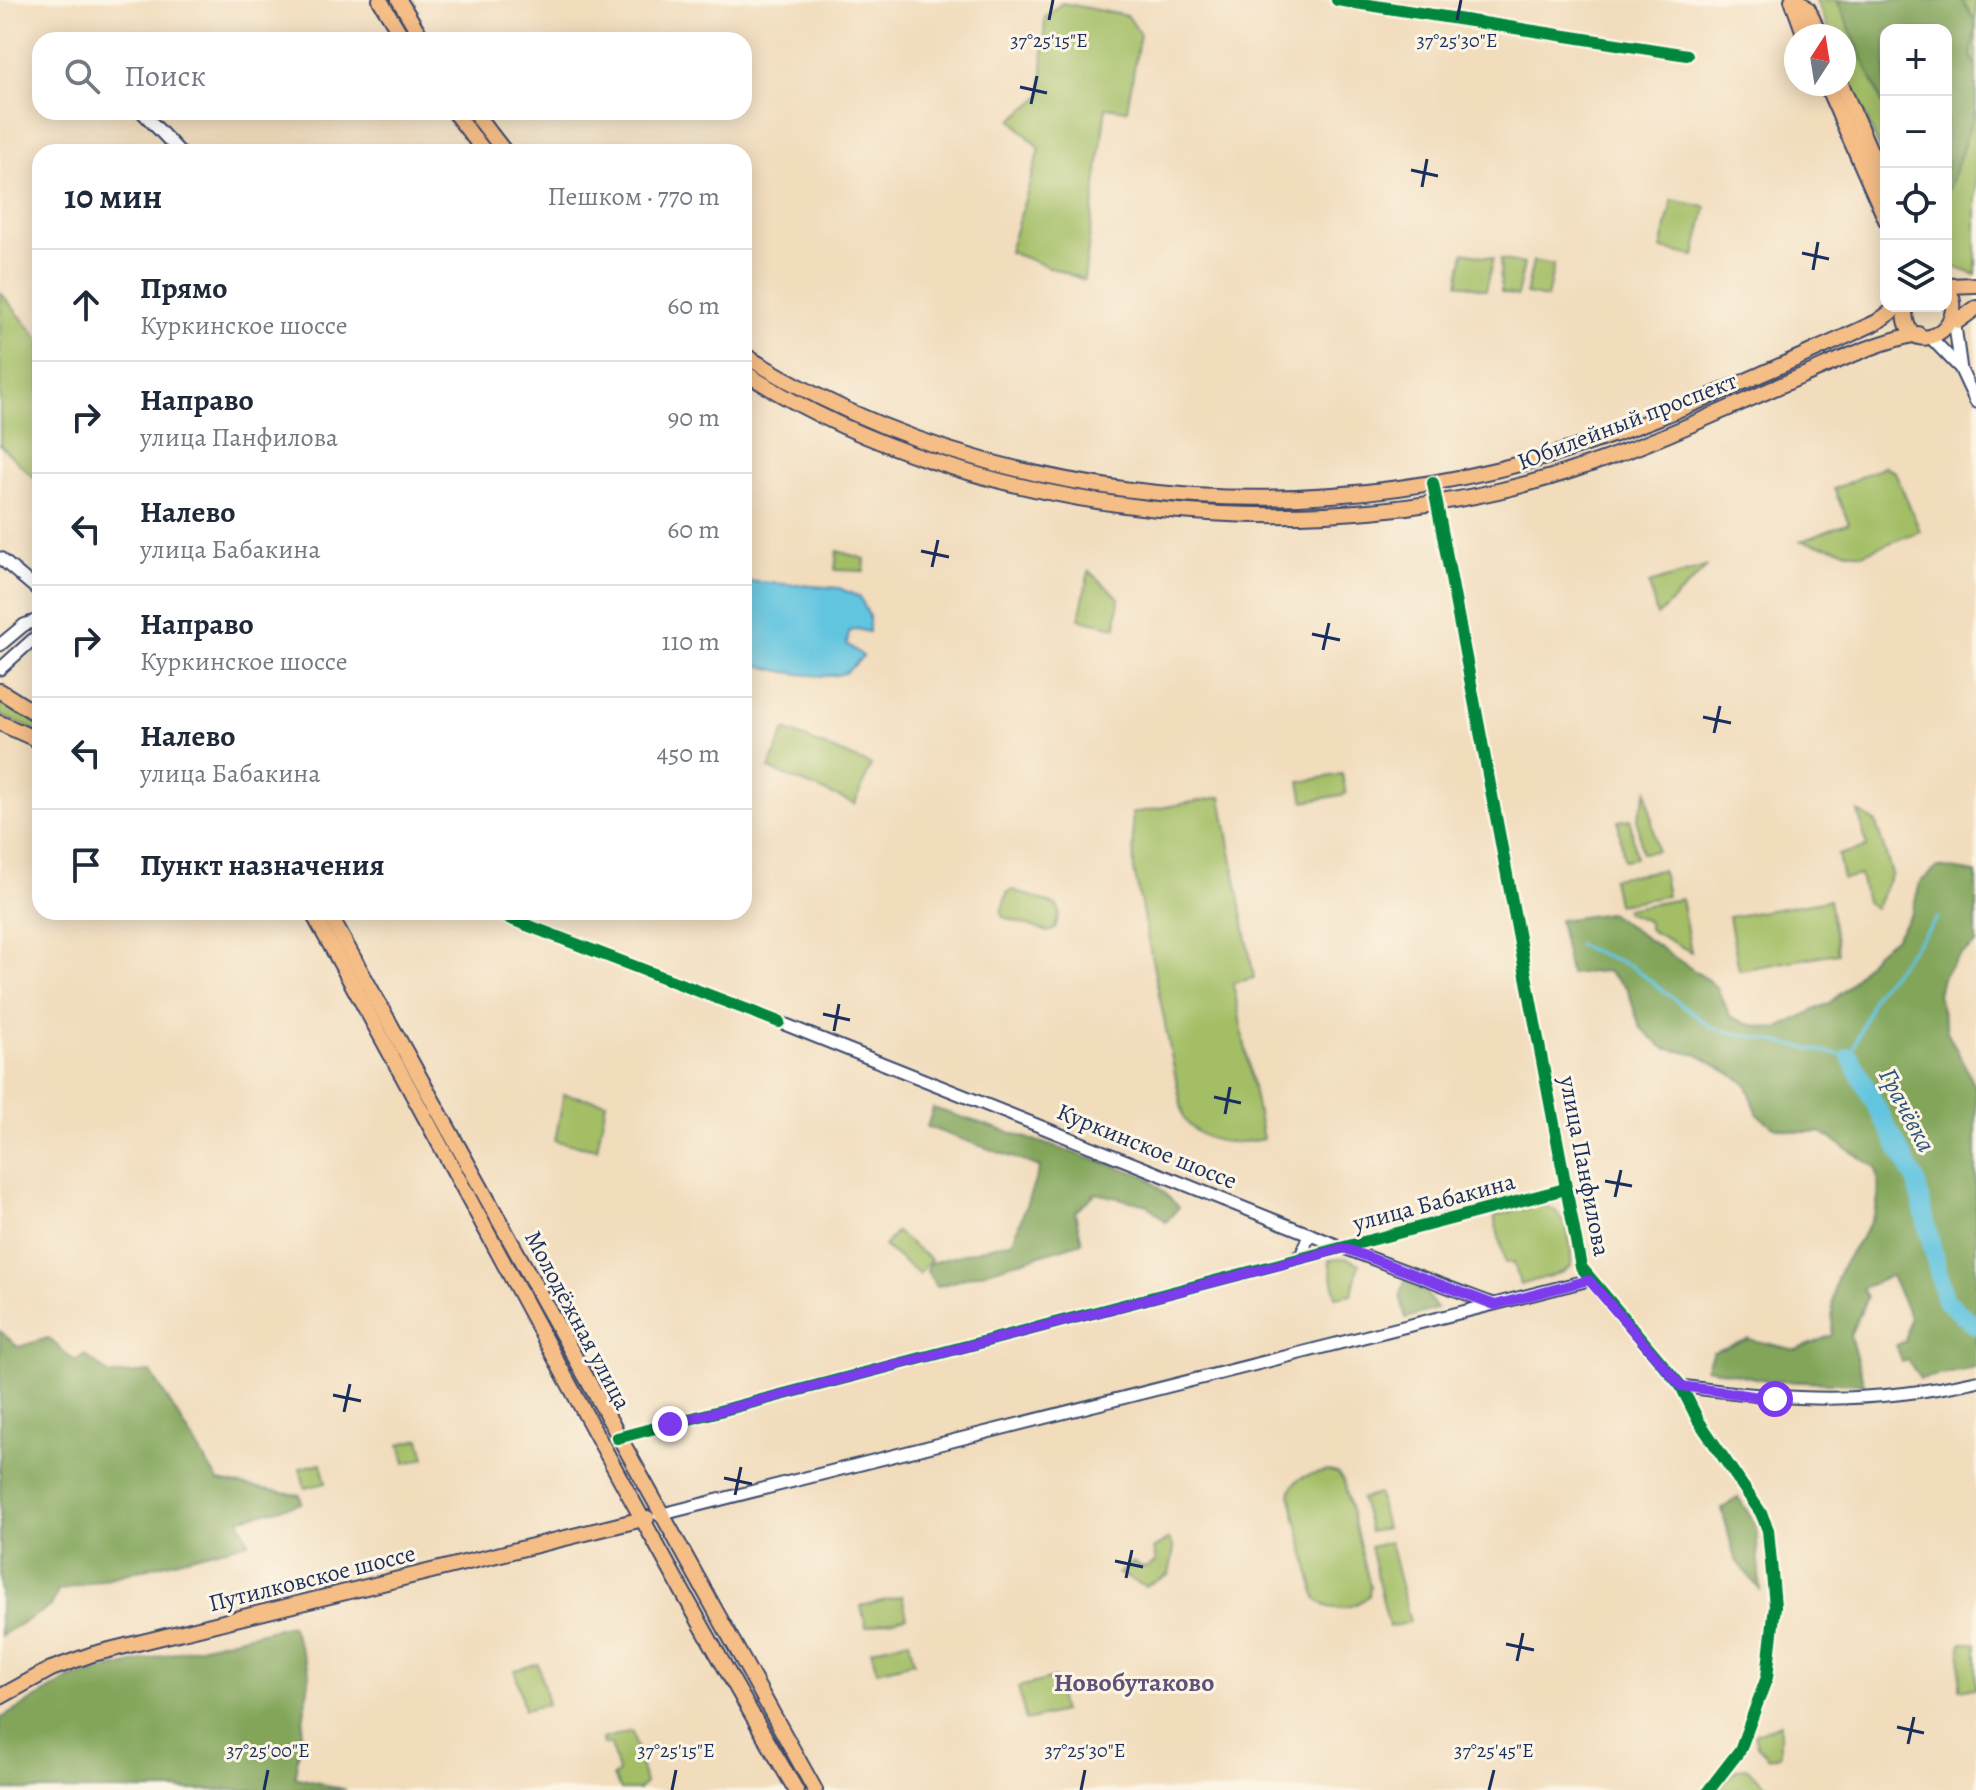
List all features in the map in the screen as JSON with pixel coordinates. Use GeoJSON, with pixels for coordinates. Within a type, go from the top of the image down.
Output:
{"type":"FeatureCollection","features":[{"type":"Feature","properties":{"kind":"main road"},"geometry":{"type":"LineString","coordinates":[[380,0],[399,32]]}},
{"type":"Feature","properties":{"kind":"main road"},"geometry":{"type":"LineString","coordinates":[[399,0],[418,32]]}},
{"type":"Feature","properties":{"kind":"main road"},"geometry":{"type":"LineString","coordinates":[[1792,0],[1801,24]]}},
{"type":"Feature","properties":{"kind":"main road"},"geometry":{"type":"LineString","coordinates":[[1799,0],[1808,9],[1815,24]]}},
{"type":"Feature","properties":{"kind":"main road"},"geometry":{"type":"LineString","coordinates":[[1831,96],[1880,206]]}},
{"type":"Feature","properties":{"kind":"main road"},"geometry":{"type":"LineString","coordinates":[[1846,96],[1880,173]]}},
{"type":"Feature","properties":{"kind":"main road"},"geometry":{"type":"LineString","coordinates":[[460,120],[479,144]]}},
{"type":"Feature","properties":{"kind":"main road"},"geometry":{"type":"LineString","coordinates":[[480,120],[499,144]]}},
{"type":"Feature","properties":{"kind":"main road"},"geometry":{"type":"LineString","coordinates":[[1952,286],[1976,285]]}},
{"type":"Feature","properties":{"kind":"main road"},"geometry":{"type":"LineString","coordinates":[[1952,293],[1958,300],[1956,323]]}},
{"type":"Feature","properties":{"kind":"main road","name":"Юбилейный проспект"},"geometry":{"type":"LineString","coordinates":[[752,376],[840,424],[916,455],[1009,484],[1133,507],[1247,513],[1322,512],[1437,503],[1506,490],[1586,466],[1874,346],[1945,335],[1976,308]]}},
{"type":"Feature","properties":{"kind":"main road","name":"Юбилейный проспект"},"geometry":{"type":"LineString","coordinates":[[752,360],[805,390],[913,438],[1058,480],[1128,491],[1256,499],[1363,494],[1433,483],[1536,459],[1623,430],[1866,328],[1892,312]]}},
{"type":"Feature","properties":{"kind":"main road","name":"Юбилейный проспект"},"geometry":{"type":"LineString","coordinates":[[1904,312],[1907,322],[1925,336]]}},
{"type":"Feature","properties":{"kind":"main road"},"geometry":{"type":"LineString","coordinates":[[0,691],[32,711]]}},
{"type":"Feature","properties":{"kind":"main road"},"geometry":{"type":"LineString","coordinates":[[0,723],[32,737]]}},
{"type":"Feature","properties":{"kind":"main road","name":"Молодёжная улица"},"geometry":{"type":"LineString","coordinates":[[317,920],[422,1107],[642,1519],[796,1790]]}},
{"type":"Feature","properties":{"kind":"main road","name":"Молодёжная улица"},"geometry":{"type":"LineString","coordinates":[[332,920],[659,1515],[815,1790]]}},
{"type":"Feature","properties":{"kind":"main road","name":"Путилковское шоссе"},"geometry":{"type":"LineString","coordinates":[[0,1697],[51,1669],[93,1654],[659,1515]]}},
{"type":"Feature","properties":{"kind":"street"},"geometry":{"type":"LineString","coordinates":[[1337,0],[1687,55]]}},
{"type":"Feature","properties":{"kind":"street"},"geometry":{"type":"LineString","coordinates":[[150,120],[172,144]]}},
{"type":"Feature","properties":{"kind":"street"},"geometry":{"type":"LineString","coordinates":[[1956,323],[1961,370],[1975,400]]}},
{"type":"Feature","properties":{"kind":"street"},"geometry":{"type":"LineString","coordinates":[[1925,336],[1961,370]]}},
{"type":"Feature","properties":{"kind":"street","name":"улица Панфилова"},"geometry":{"type":"LineString","coordinates":[[1433,483],[1581,1267],[1681,1386],[1698,1420],[1761,1513],[1771,1549],[1775,1606],[1767,1677],[1740,1750],[1709,1790]]}},
{"type":"Feature","properties":{"kind":"street"},"geometry":{"type":"LineString","coordinates":[[0,558],[32,585]]}},
{"type":"Feature","properties":{"kind":"street"},"geometry":{"type":"LineString","coordinates":[[0,645],[32,622]]}},
{"type":"Feature","properties":{"kind":"street"},"geometry":{"type":"LineString","coordinates":[[0,669],[32,640]]}},
{"type":"Feature","properties":{"kind":"street","name":"Куркинское шоссе"},"geometry":{"type":"LineString","coordinates":[[514,920],[1495,1305]]}},
{"type":"Feature","properties":{"kind":"street","name":"улица Бабакина"},"geometry":{"type":"LineString","coordinates":[[617,1438],[1565,1189]]}},
{"type":"Feature","properties":{"kind":"street"},"geometry":{"type":"LineString","coordinates":[[1290,1262],[1302,1254],[1309,1234]]}},
{"type":"Feature","properties":{"kind":"street"},"geometry":{"type":"LineString","coordinates":[[659,1515],[1589,1280]]}},
{"type":"Feature","properties":{"kind":"street"},"geometry":{"type":"LineString","coordinates":[[1681,1386],[1806,1401],[1886,1398],[1976,1381]]}},
{"type":"Feature","properties":{"kind":"green space"},"geometry":{"type":"Polygon","coordinates":[[[1816,0],[1976,0],[1976,275],[1952,266],[1952,24],[1880,24],[1880,150],[1856,94],[1856,24],[1826,24],[1816,0]]]}},
{"type":"Feature","properties":{"kind":"green space"},"geometry":{"type":"Polygon","coordinates":[[[1837,0],[1962,0],[1976,22],[1971,56],[1976,67],[1976,108],[1952,181],[1952,24],[1880,24],[1880,98],[1856,43],[1856,24],[1848,24],[1837,0]]]}},
{"type":"Feature","properties":{"kind":"green space"},"geometry":{"type":"Polygon","coordinates":[[[1062,3],[1128,16],[1140,34],[1127,110],[1106,107],[1084,280],[1009,252],[1040,149],[1012,120],[1042,95],[1045,17],[1062,3]]]}},
{"type":"Feature","properties":{"kind":"green space"},"geometry":{"type":"Polygon","coordinates":[[[1672,200],[1706,207],[1695,256],[1661,249],[1672,200]]]}},
{"type":"Feature","properties":{"kind":"green space"},"geometry":{"type":"Polygon","coordinates":[[[1464,252],[1493,258],[1486,290],[1458,283],[1464,252]]]}},
{"type":"Feature","properties":{"kind":"green space"},"geometry":{"type":"Polygon","coordinates":[[[1500,259],[1524,264],[1517,296],[1501,292],[1500,259]]]}},
{"type":"Feature","properties":{"kind":"green space"},"geometry":{"type":"Polygon","coordinates":[[[1533,261],[1554,265],[1547,298],[1526,294],[1533,261]]]}},
{"type":"Feature","properties":{"kind":"green space"},"geometry":{"type":"Polygon","coordinates":[[[0,292],[32,330],[32,476],[0,445],[0,292]]]}},
{"type":"Feature","properties":{"kind":"green space"},"geometry":{"type":"Polygon","coordinates":[[[1884,466],[1895,472],[1920,531],[1862,554],[1801,541],[1849,523],[1834,489],[1884,466]]]}},
{"type":"Feature","properties":{"kind":"green space"},"geometry":{"type":"Polygon","coordinates":[[[837,551],[865,559],[864,571],[835,570],[837,551]]]}},
{"type":"Feature","properties":{"kind":"green space"},"geometry":{"type":"Polygon","coordinates":[[[1708,566],[1657,616],[1649,584],[1708,566]]]}},
{"type":"Feature","properties":{"kind":"green space"},"geometry":{"type":"Polygon","coordinates":[[[1089,571],[1119,598],[1116,627],[1079,619],[1089,571]]]}},
{"type":"Feature","properties":{"kind":"green space"},"geometry":{"type":"Polygon","coordinates":[[[0,703],[32,719],[32,729],[0,715],[0,703]]]}},
{"type":"Feature","properties":{"kind":"green space"},"geometry":{"type":"Polygon","coordinates":[[[785,730],[871,765],[855,804],[769,769],[785,730]]]}},
{"type":"Feature","properties":{"kind":"green space"},"geometry":{"type":"Polygon","coordinates":[[[1342,774],[1346,794],[1304,802],[1300,782],[1342,774]]]}},
{"type":"Feature","properties":{"kind":"green space"},"geometry":{"type":"Polygon","coordinates":[[[1647,791],[1657,851],[1642,853],[1637,819],[1647,791]]]}},
{"type":"Feature","properties":{"kind":"green space"},"geometry":{"type":"Polygon","coordinates":[[[1221,797],[1254,978],[1233,983],[1263,1139],[1242,1142],[1210,1138],[1200,1134],[1184,1119],[1134,870],[1132,813],[1221,797]]]}},
{"type":"Feature","properties":{"kind":"green space"},"geometry":{"type":"Polygon","coordinates":[[[1858,811],[1876,823],[1892,874],[1875,908],[1866,902],[1860,875],[1843,879],[1838,855],[1867,847],[1858,811]]]}},
{"type":"Feature","properties":{"kind":"green space"},"geometry":{"type":"Polygon","coordinates":[[[1630,819],[1636,858],[1624,860],[1618,821],[1630,819]]]}},
{"type":"Feature","properties":{"kind":"green space"},"geometry":{"type":"Polygon","coordinates":[[[1938,867],[1976,873],[1976,944],[1958,957],[1942,978],[1938,994],[1947,1031],[1976,1087],[1976,1368],[1920,1379],[1908,1360],[1902,1362],[1896,1345],[1906,1341],[1910,1317],[1891,1276],[1862,1288],[1867,1297],[1850,1336],[1864,1384],[1771,1381],[1706,1368],[1713,1352],[1748,1339],[1796,1350],[1832,1335],[1833,1295],[1839,1273],[1872,1220],[1877,1205],[1879,1188],[1876,1168],[1821,1132],[1797,1132],[1774,1127],[1758,1115],[1746,1083],[1698,1055],[1664,1048],[1640,1027],[1627,988],[1606,971],[1570,974],[1559,920],[1609,913],[1708,980],[1717,988],[1730,1016],[1747,1024],[1777,1029],[1829,1003],[1845,990],[1876,952],[1895,938],[1912,913],[1920,882],[1938,867]]]}},
{"type":"Feature","properties":{"kind":"green space"},"geometry":{"type":"Polygon","coordinates":[[[1662,870],[1667,896],[1617,904],[1612,878],[1662,870]]]}},
{"type":"Feature","properties":{"kind":"green space"},"geometry":{"type":"Polygon","coordinates":[[[1013,890],[1056,905],[1060,912],[1055,929],[1048,932],[1003,917],[1001,913],[1007,893],[1013,890]]]}},
{"type":"Feature","properties":{"kind":"green space"},"geometry":{"type":"Polygon","coordinates":[[[1681,899],[1691,952],[1650,930],[1647,921],[1625,912],[1625,909],[1681,899]]]}},
{"type":"Feature","properties":{"kind":"green space"},"geometry":{"type":"Polygon","coordinates":[[[1829,900],[1838,953],[1739,970],[1729,917],[1829,900]]]}},
{"type":"Feature","properties":{"kind":"green space"},"geometry":{"type":"Polygon","coordinates":[[[564,1094],[606,1102],[597,1149],[555,1141],[564,1094]]]}},
{"type":"Feature","properties":{"kind":"green space"},"geometry":{"type":"Polygon","coordinates":[[[933,1108],[1146,1176],[1179,1207],[1166,1222],[1148,1205],[1096,1193],[1075,1212],[1082,1242],[936,1287],[927,1271],[930,1263],[1013,1241],[1040,1167],[927,1127],[933,1108]]]}},
{"type":"Feature","properties":{"kind":"green space"},"geometry":{"type":"Polygon","coordinates":[[[1540,1205],[1549,1207],[1562,1219],[1569,1237],[1571,1266],[1563,1272],[1520,1285],[1514,1262],[1505,1263],[1494,1216],[1540,1205]]]}},
{"type":"Feature","properties":{"kind":"green space"},"geometry":{"type":"Polygon","coordinates":[[[896,1232],[931,1260],[919,1274],[884,1246],[896,1232]]]}},
{"type":"Feature","properties":{"kind":"green space"},"geometry":{"type":"Polygon","coordinates":[[[1347,1258],[1359,1264],[1352,1294],[1336,1297],[1329,1260],[1347,1258]]]}},
{"type":"Feature","properties":{"kind":"green space"},"geometry":{"type":"Polygon","coordinates":[[[1405,1280],[1421,1286],[1437,1309],[1406,1318],[1400,1297],[1405,1280]]]}},
{"type":"Feature","properties":{"kind":"green space"},"geometry":{"type":"Polygon","coordinates":[[[0,1331],[18,1347],[48,1338],[75,1361],[85,1355],[110,1375],[151,1372],[218,1481],[300,1495],[302,1503],[239,1519],[249,1542],[58,1591],[51,1606],[0,1636],[0,1331]]]}},
{"type":"Feature","properties":{"kind":"green space"},"geometry":{"type":"Polygon","coordinates":[[[420,1439],[425,1458],[405,1463],[400,1444],[420,1439]]]}},
{"type":"Feature","properties":{"kind":"green space"},"geometry":{"type":"Polygon","coordinates":[[[321,1463],[326,1483],[305,1488],[300,1468],[321,1463]]]}},
{"type":"Feature","properties":{"kind":"green space"},"geometry":{"type":"Polygon","coordinates":[[[1328,1471],[1338,1473],[1344,1482],[1370,1586],[1369,1596],[1342,1608],[1328,1607],[1316,1598],[1290,1494],[1299,1479],[1328,1471]]]}},
{"type":"Feature","properties":{"kind":"green space"},"geometry":{"type":"Polygon","coordinates":[[[1378,1494],[1386,1528],[1370,1532],[1361,1499],[1378,1494]]]}},
{"type":"Feature","properties":{"kind":"green space"},"geometry":{"type":"Polygon","coordinates":[[[1738,1497],[1756,1525],[1760,1590],[1735,1559],[1722,1509],[1738,1497]]]}},
{"type":"Feature","properties":{"kind":"green space"},"geometry":{"type":"Polygon","coordinates":[[[1169,1539],[1174,1549],[1169,1575],[1145,1586],[1118,1574],[1133,1562],[1142,1567],[1153,1564],[1156,1561],[1153,1549],[1169,1539]]]}},
{"type":"Feature","properties":{"kind":"green space"},"geometry":{"type":"Polygon","coordinates":[[[1390,1542],[1410,1622],[1389,1627],[1370,1547],[1390,1542]]]}},
{"type":"Feature","properties":{"kind":"green space"},"geometry":{"type":"Polygon","coordinates":[[[902,1596],[907,1617],[866,1627],[861,1606],[902,1596]]]}},
{"type":"Feature","properties":{"kind":"green space"},"geometry":{"type":"Polygon","coordinates":[[[291,1625],[310,1674],[295,1777],[346,1790],[0,1790],[0,1719],[71,1678],[291,1625]]]}},
{"type":"Feature","properties":{"kind":"green space"},"geometry":{"type":"Polygon","coordinates":[[[909,1640],[914,1662],[877,1671],[871,1650],[909,1640]]]}},
{"type":"Feature","properties":{"kind":"green space"},"geometry":{"type":"Polygon","coordinates":[[[1961,1643],[1976,1643],[1976,1689],[1960,1688],[1961,1643]]]}},
{"type":"Feature","properties":{"kind":"green space"},"geometry":{"type":"Polygon","coordinates":[[[538,1664],[548,1704],[524,1710],[515,1670],[538,1664]]]}},
{"type":"Feature","properties":{"kind":"green space"},"geometry":{"type":"Polygon","coordinates":[[[1054,1678],[1062,1712],[1026,1721],[1018,1687],[1054,1678]]]}},
{"type":"Feature","properties":{"kind":"green space"},"geometry":{"type":"Polygon","coordinates":[[[1780,1724],[1780,1755],[1769,1758],[1757,1746],[1754,1734],[1780,1724]]]}},
{"type":"Feature","properties":{"kind":"green space"},"geometry":{"type":"Polygon","coordinates":[[[632,1731],[645,1783],[639,1790],[621,1790],[613,1777],[618,1773],[611,1744],[603,1745],[602,1739],[632,1731]]]}},
{"type":"Feature","properties":{"kind":"green space"},"geometry":{"type":"Polygon","coordinates":[[[1746,1768],[1773,1790],[1718,1790],[1737,1769],[1746,1768]]]}},
{"type":"Feature","properties":{"kind":"water"},"geometry":{"type":"Polygon","coordinates":[[[752,582],[839,588],[860,597],[869,616],[869,632],[856,629],[849,632],[847,644],[863,656],[844,673],[808,675],[753,663],[752,582]]]}},
{"type":"Feature","properties":{"kind":"waterway","name":"Грачёвка"},"geometry":{"type":"LineString","coordinates":[[1578,945],[1631,966],[1712,1028],[1850,1057],[1875,993],[1938,918]]}},
{"type":"Feature","properties":{"kind":"waterway","name":"Грачёвка"},"geometry":{"type":"LineString","coordinates":[[1850,1057],[1916,1181],[1945,1300],[1976,1326]]}},
{"type":"Feature","properties":{"kind":"cycle path"},"geometry":{"type":"LineString","coordinates":[[1337,0],[1687,55]]}},
{"type":"Feature","properties":{"kind":"cycle path"},"geometry":{"type":"LineString","coordinates":[[1433,483],[1581,1267],[1681,1386],[1698,1420],[1761,1513],[1768,1530],[1775,1606],[1767,1677],[1740,1750],[1709,1790]]}},
{"type":"Feature","properties":{"kind":"cycle path"},"geometry":{"type":"LineString","coordinates":[[514,920],[779,1022]]}},
{"type":"Feature","properties":{"kind":"cycle path"},"geometry":{"type":"LineString","coordinates":[[617,1438],[1565,1189]]}},
{"type":"Feature","properties":{"kind":"district","name":"Новобутаково"},"geometry":{"type":"Point","coordinates":[1134,1682]}},
{"type":"Feature","properties":{"kind":"route"},"geometry":{"type":"LineString","coordinates":[[670,1424],[1344,1248],[1495,1305],[1589,1280],[1681,1386],[1775,1399]]}}]}
